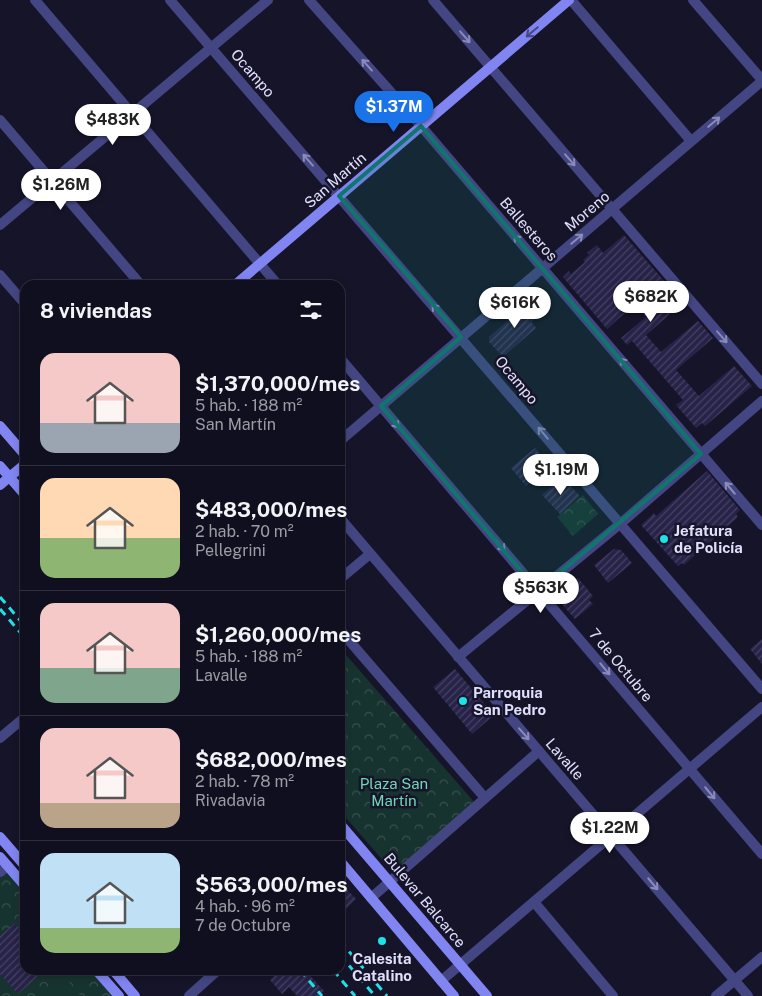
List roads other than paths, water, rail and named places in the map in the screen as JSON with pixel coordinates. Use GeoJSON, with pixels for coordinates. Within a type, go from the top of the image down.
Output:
{"type":"FeatureCollection","features":[{"type":"Feature","properties":{"kind":"main road","name":"San Martín"},"geometry":{"type":"LineString","coordinates":[[241,280],[570,0]]}},
{"type":"Feature","properties":{"kind":"main road"},"geometry":{"type":"LineString","coordinates":[[0,426],[20,449]]}},
{"type":"Feature","properties":{"kind":"main road"},"geometry":{"type":"LineString","coordinates":[[0,466],[20,488]]}},
{"type":"Feature","properties":{"kind":"main road"},"geometry":{"type":"LineString","coordinates":[[0,485],[20,468]]}},
{"type":"Feature","properties":{"kind":"main road","name":"Bulevar Balcarce"},"geometry":{"type":"LineString","coordinates":[[345,830],[487,996]]}},
{"type":"Feature","properties":{"kind":"main road"},"geometry":{"type":"LineString","coordinates":[[0,837],[20,852]]}},
{"type":"Feature","properties":{"kind":"main road"},"geometry":{"type":"LineString","coordinates":[[4,869],[20,854]]}},
{"type":"Feature","properties":{"kind":"main road"},"geometry":{"type":"LineString","coordinates":[[0,857],[4,869],[20,882]]}},
{"type":"Feature","properties":{"kind":"main road"},"geometry":{"type":"LineString","coordinates":[[345,867],[454,996]]}},
{"type":"Feature","properties":{"kind":"main road"},"geometry":{"type":"LineString","coordinates":[[100,975],[119,996]]}},
{"type":"Feature","properties":{"kind":"main road"},"geometry":{"type":"LineString","coordinates":[[117,975],[136,996]]}},
{"type":"Feature","properties":{"kind":"street"},"geometry":{"type":"LineString","coordinates":[[35,0],[274,280]]}},
{"type":"Feature","properties":{"kind":"street","name":"Ocampo"},"geometry":{"type":"LineString","coordinates":[[170,0],[762,689]]}},
{"type":"Feature","properties":{"kind":"street"},"geometry":{"type":"LineString","coordinates":[[0,225],[268,0]]}},
{"type":"Feature","properties":{"kind":"street","name":"Ballesteros"},"geometry":{"type":"LineString","coordinates":[[309,0],[421,126],[762,525]]}},
{"type":"Feature","properties":{"kind":"street"},"geometry":{"type":"LineString","coordinates":[[433,0],[762,384]]}},
{"type":"Feature","properties":{"kind":"street"},"geometry":{"type":"LineString","coordinates":[[570,0],[691,141]]}},
{"type":"Feature","properties":{"kind":"street"},"geometry":{"type":"LineString","coordinates":[[693,0],[762,80]]}},
{"type":"Feature","properties":{"kind":"street","name":"Moreno"},"geometry":{"type":"LineString","coordinates":[[345,437],[762,80]]}},
{"type":"Feature","properties":{"kind":"street"},"geometry":{"type":"LineString","coordinates":[[0,120],[137,280]]}},
{"type":"Feature","properties":{"kind":"street"},"geometry":{"type":"LineString","coordinates":[[0,275],[20,298]]}},
{"type":"Feature","properties":{"kind":"street","name":"7 de Octubre"},"geometry":{"type":"LineString","coordinates":[[345,364],[762,854]]}},
{"type":"Feature","properties":{"kind":"street"},"geometry":{"type":"LineString","coordinates":[[458,657],[620,524],[762,401]]}},
{"type":"Feature","properties":{"kind":"street","name":"Lavalle"},"geometry":{"type":"LineString","coordinates":[[345,524],[748,996]]}},
{"type":"Feature","properties":{"kind":"street"},"geometry":{"type":"LineString","coordinates":[[345,575],[370,554]]}},
{"type":"Feature","properties":{"kind":"street"},"geometry":{"type":"LineString","coordinates":[[345,636],[485,798]]}},
{"type":"Feature","properties":{"kind":"street"},"geometry":{"type":"LineString","coordinates":[[441,981],[762,707]]}},
{"type":"Feature","properties":{"kind":"street"},"geometry":{"type":"LineString","coordinates":[[0,738],[20,721]]}},
{"type":"Feature","properties":{"kind":"street"},"geometry":{"type":"LineString","coordinates":[[372,898],[539,751]]}},
{"type":"Feature","properties":{"kind":"street"},"geometry":{"type":"LineString","coordinates":[[534,902],[613,996]]}},
{"type":"Feature","properties":{"kind":"street"},"geometry":{"type":"LineString","coordinates":[[716,996],[762,957]]}},
{"type":"Feature","properties":{"kind":"street"},"geometry":{"type":"LineString","coordinates":[[189,996],[212,975]]}},
{"type":"Feature","properties":{"kind":"railway"},"geometry":{"type":"LineString","coordinates":[[0,597],[20,620]]}},
{"type":"Feature","properties":{"kind":"railway"},"geometry":{"type":"LineString","coordinates":[[0,609],[20,632]]}},
{"type":"Feature","properties":{"kind":"railway"},"geometry":{"type":"LineString","coordinates":[[345,947],[387,996]]}},
{"type":"Feature","properties":{"kind":"railway"},"geometry":{"type":"LineString","coordinates":[[345,961],[375,996]]}},
{"type":"Feature","properties":{"kind":"railway"},"geometry":{"type":"LineString","coordinates":[[304,975],[322,996]]}},
{"type":"Feature","properties":{"kind":"railway"},"geometry":{"type":"LineString","coordinates":[[337,975],[355,996]]}},
{"type":"Feature","properties":{"kind":"place","name":"Jefatura de Policía"},"geometry":{"type":"Point","coordinates":[664,539]}},
{"type":"Feature","properties":{"kind":"place","name":"Parroquia San Pedro"},"geometry":{"type":"Point","coordinates":[463,701]}},
{"type":"Feature","properties":{"kind":"place","name":"Calesita Catalino"},"geometry":{"type":"Point","coordinates":[382,941]}},
{"type":"Feature","properties":{"kind":"park label","name":"Plaza San Martín"},"geometry":{"type":"Point","coordinates":[394,792]}}]}
